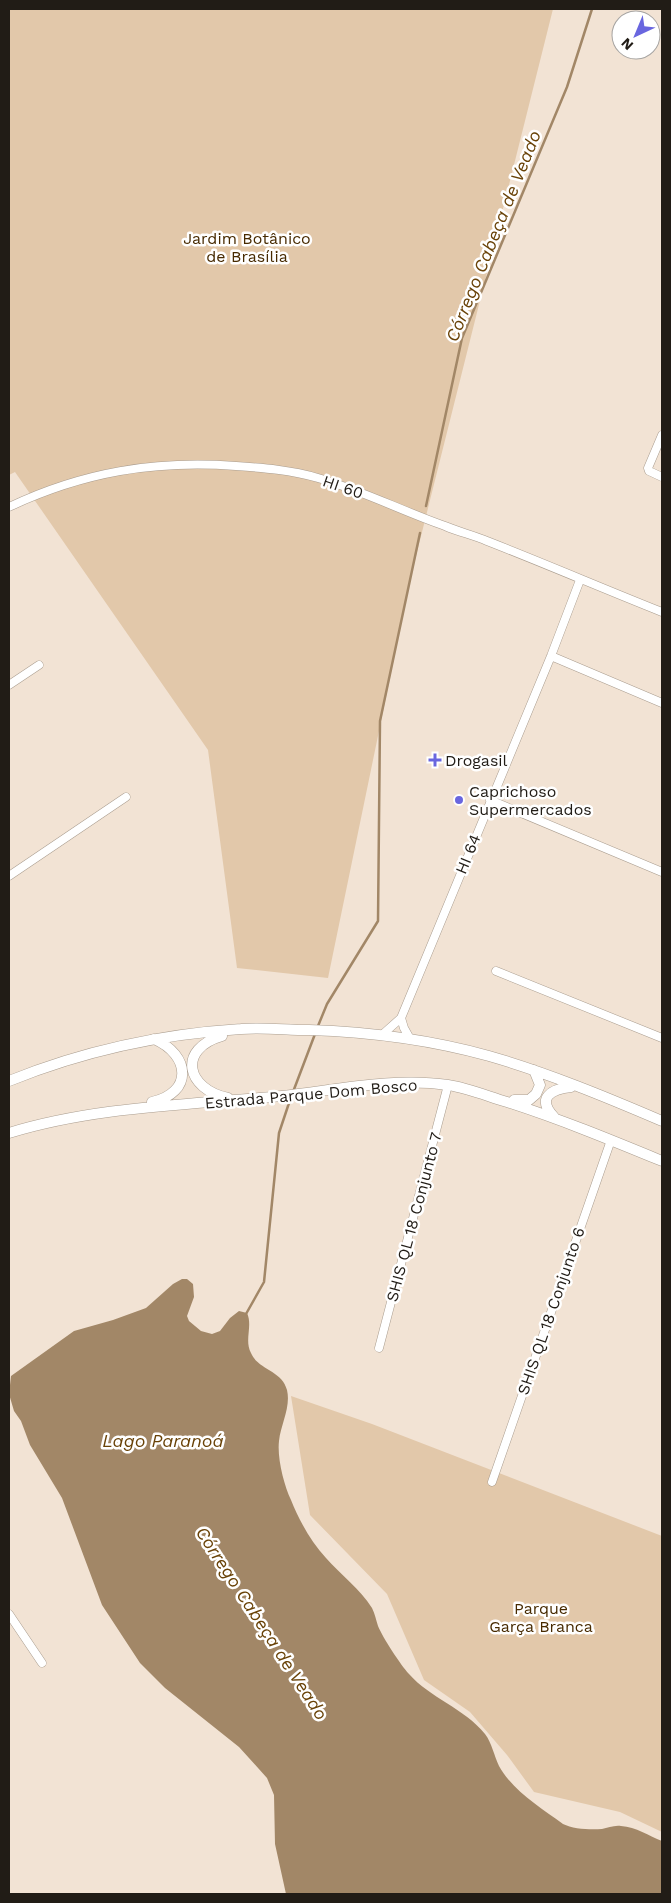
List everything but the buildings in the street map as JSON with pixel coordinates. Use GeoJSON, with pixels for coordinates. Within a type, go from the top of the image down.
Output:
{"type":"FeatureCollection","features":[{"type":"Feature","properties":{"kind":"main road"},"geometry":{"type":"LineString","coordinates":[[236,1100],[210,1092],[200,1084],[193,1075],[193,1063],[200,1046],[211,1039],[242,1029]]}},
{"type":"Feature","properties":{"kind":"main road"},"geometry":{"type":"LineString","coordinates":[[9,1081],[76,1057],[153,1039],[242,1029],[340,1031],[409,1037],[489,1056],[534,1070],[662,1121]]}},
{"type":"Feature","properties":{"kind":"main road"},"geometry":{"type":"LineString","coordinates":[[136,1109],[141,1105],[165,1100],[177,1088],[181,1078],[182,1064],[173,1050],[166,1044],[153,1039]]}},
{"type":"Feature","properties":{"kind":"main road"},"geometry":{"type":"LineString","coordinates":[[494,1098],[520,1101],[533,1098],[540,1084],[534,1070]]}},
{"type":"Feature","properties":{"kind":"main road","name":"Estrada Parque Dom Bosco"},"geometry":{"type":"LineString","coordinates":[[9,1133],[70,1118],[136,1109],[399,1084],[448,1086],[494,1098],[555,1118],[662,1161]]}},
{"type":"Feature","properties":{"kind":"main road"},"geometry":{"type":"LineString","coordinates":[[555,1118],[547,1108],[548,1096],[553,1090],[575,1086]]}},
{"type":"Feature","properties":{"kind":"street"},"geometry":{"type":"LineString","coordinates":[[662,435],[648,468],[649,471],[662,477]]}},
{"type":"Feature","properties":{"kind":"street","name":"HI 60"},"geometry":{"type":"LineString","coordinates":[[9,506],[67,483],[101,473],[123,470],[182,464],[267,468],[298,473],[333,482],[445,527],[486,540],[662,612]]}},
{"type":"Feature","properties":{"kind":"street","name":"HI 64"},"geometry":{"type":"LineString","coordinates":[[383,1034],[401,1018],[551,656],[580,580]]}},
{"type":"Feature","properties":{"kind":"street"},"geometry":{"type":"LineString","coordinates":[[551,656],[662,702]]}},
{"type":"Feature","properties":{"kind":"street"},"geometry":{"type":"LineString","coordinates":[[9,685],[39,665]]}},
{"type":"Feature","properties":{"kind":"street"},"geometry":{"type":"LineString","coordinates":[[9,876],[126,797]]}},
{"type":"Feature","properties":{"kind":"street"},"geometry":{"type":"LineString","coordinates":[[490,800],[662,872]]}},
{"type":"Feature","properties":{"kind":"street"},"geometry":{"type":"LineString","coordinates":[[496,971],[662,1038]]}},
{"type":"Feature","properties":{"kind":"street"},"geometry":{"type":"LineString","coordinates":[[401,1018],[409,1037]]}},
{"type":"Feature","properties":{"kind":"street","name":"SHIS QL 18 Conjunto 7"},"geometry":{"type":"LineString","coordinates":[[379,1348],[448,1086]]}},
{"type":"Feature","properties":{"kind":"street","name":"SHIS QL 18 Conjunto 6"},"geometry":{"type":"LineString","coordinates":[[492,1482],[611,1140]]}},
{"type":"Feature","properties":{"kind":"street"},"geometry":{"type":"LineString","coordinates":[[9,1614],[42,1664]]}},
{"type":"Feature","properties":{"kind":"green space","name":"Jardim Botânico de Brasília"},"geometry":{"type":"Polygon","coordinates":[[[9,9],[553,9],[411,576],[328,978],[237,968],[208,750],[15,472],[9,475],[9,9]]]}},
{"type":"Feature","properties":{"kind":"green space","name":"Parque Garça Branca"},"geometry":{"type":"Polygon","coordinates":[[[291,1396],[372,1424],[662,1536],[662,1832],[620,1812],[534,1792],[507,1755],[470,1712],[424,1680],[387,1594],[310,1515],[291,1396]]]}},
{"type":"Feature","properties":{"kind":"water","name":"Lago Paranoá"},"geometry":{"type":"Polygon","coordinates":[[[182,1279],[187,1279],[193,1284],[194,1297],[187,1316],[189,1321],[201,1331],[212,1334],[220,1331],[230,1318],[239,1311],[247,1313],[249,1318],[248,1343],[254,1359],[280,1378],[287,1390],[288,1403],[280,1435],[279,1455],[288,1494],[294,1508],[315,1545],[372,1608],[380,1631],[405,1670],[427,1690],[477,1725],[485,1734],[505,1775],[519,1791],[563,1824],[587,1829],[602,1829],[616,1826],[627,1827],[662,1841],[662,1894],[286,1894],[275,1844],[274,1795],[267,1778],[239,1747],[165,1688],[140,1663],[102,1605],[62,1498],[30,1445],[21,1421],[14,1411],[9,1394],[11,1376],[74,1331],[146,1308],[173,1284],[182,1279]]]}},
{"type":"Feature","properties":{"kind":"waterway","name":"Córrego Cabeça de Veado"},"geometry":{"type":"LineString","coordinates":[[426,506],[462,338],[567,87],[592,9]]}},
{"type":"Feature","properties":{"kind":"waterway","name":"Córrego Cabeça de Veado"},"geometry":{"type":"LineString","coordinates":[[318,1026],[327,1004],[378,921],[380,721],[420,533]]}},
{"type":"Feature","properties":{"kind":"waterway","name":"Córrego Cabeça de Veado"},"geometry":{"type":"LineString","coordinates":[[293,1092],[315,1034]]}},
{"type":"Feature","properties":{"kind":"waterway","name":"Córrego Cabeça de Veado"},"geometry":{"type":"LineString","coordinates":[[246,1314],[264,1282],[279,1133],[291,1097]]}},
{"type":"Feature","properties":{"kind":"place","name":"Drogasil"},"geometry":{"type":"Point","coordinates":[435,760]}},
{"type":"Feature","properties":{"kind":"place","name":"Caprichoso Supermercados"},"geometry":{"type":"Point","coordinates":[459,800]}}]}
